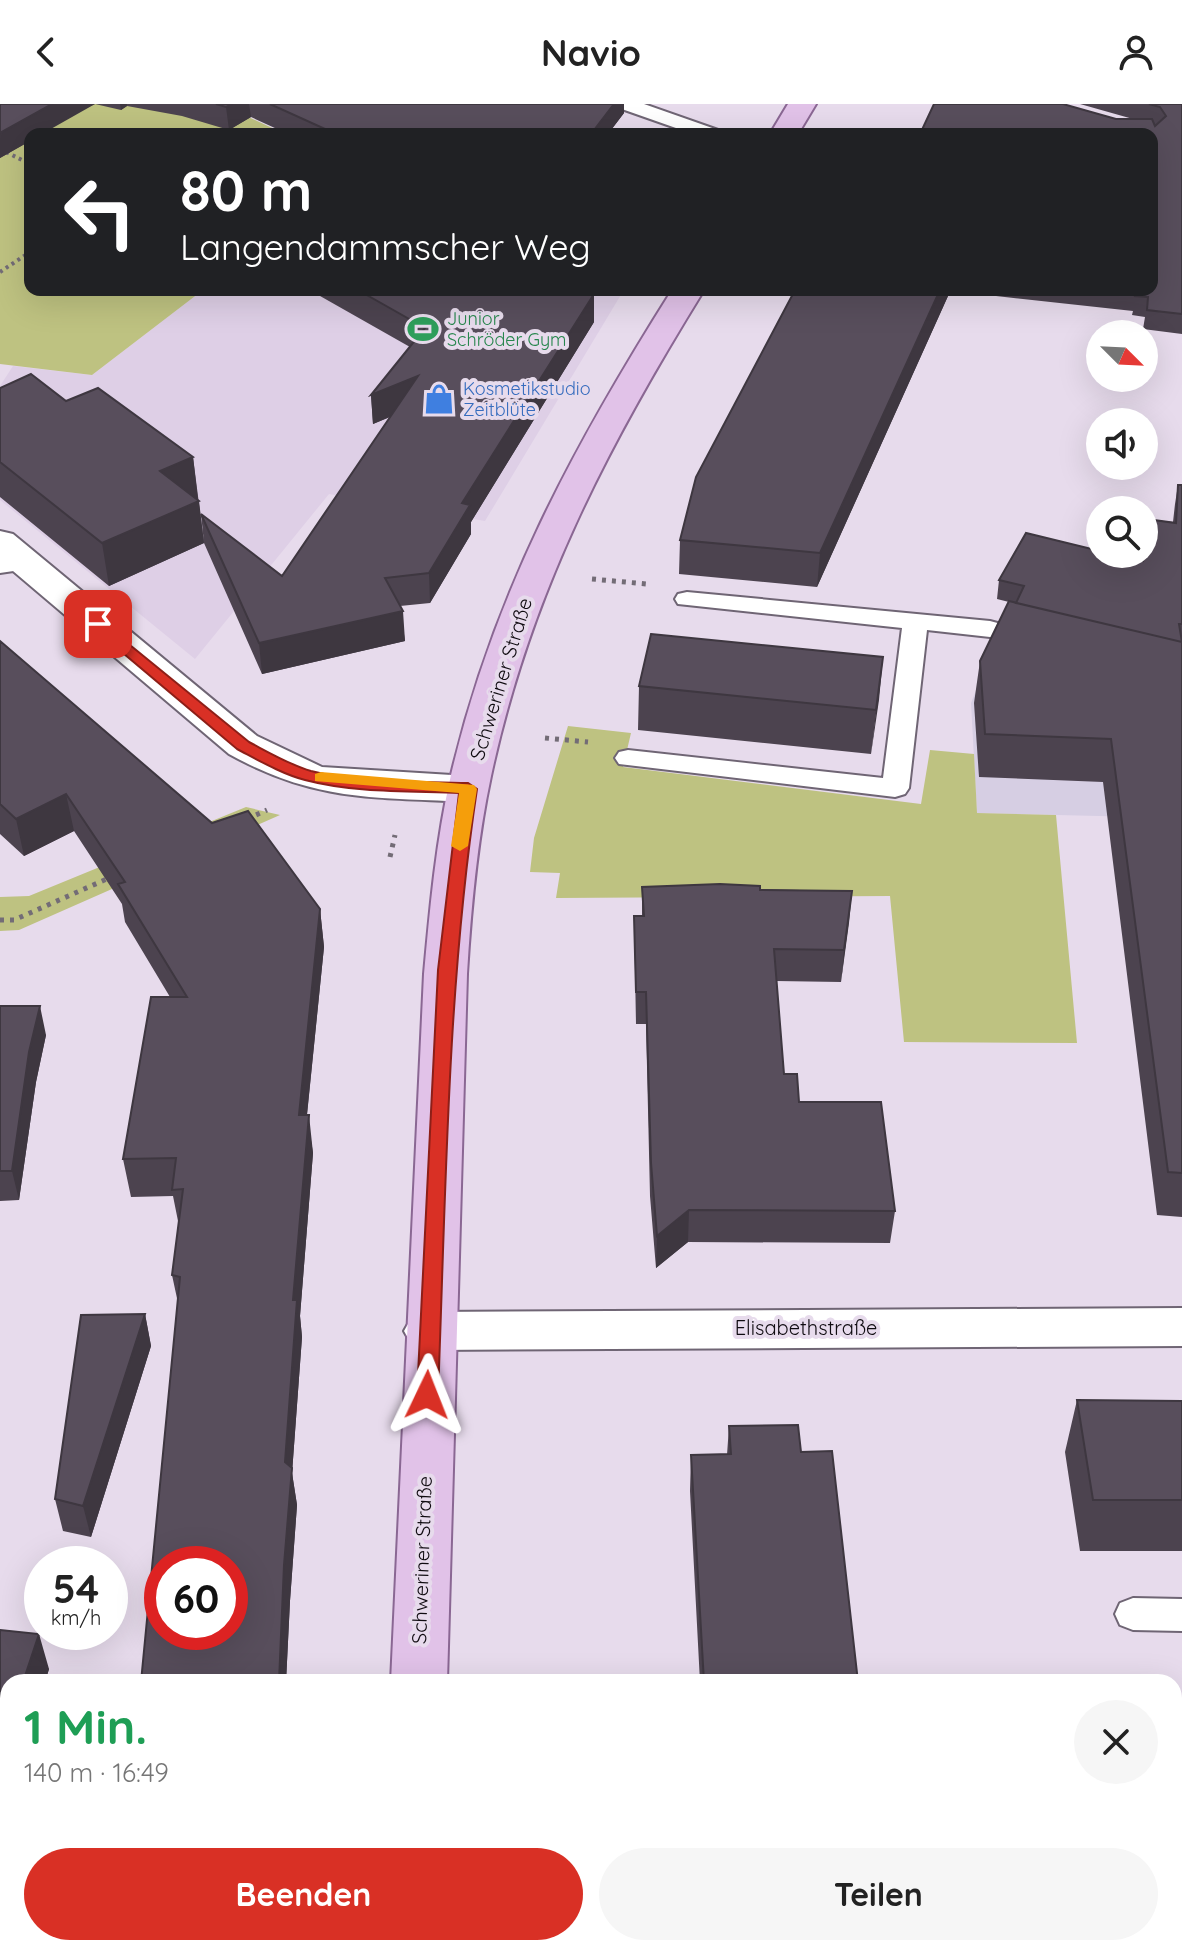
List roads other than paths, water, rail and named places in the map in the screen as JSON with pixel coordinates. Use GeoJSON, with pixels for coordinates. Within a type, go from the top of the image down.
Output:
{"type":"FeatureCollection","features":[{"type":"Feature","properties":{"kind":"main road"},"geometry":{"type":"LineString","coordinates":[[788,128],[802,104]]}},
{"type":"Feature","properties":{"kind":"main road","name":"Schweriner Straße"},"geometry":{"type":"LineString","coordinates":[[419,1674],[429,1331],[447,970],[456,868],[468,789],[510,639],[558,520],[592,450],[684,296]]}},
{"type":"Feature","properties":{"kind":"street"},"geometry":{"type":"LineString","coordinates":[[8,557],[243,745],[265,757],[308,776],[362,783],[468,789]]}},
{"type":"Feature","properties":{"kind":"street","name":"Elisabethstraße"},"geometry":{"type":"LineString","coordinates":[[429,1331],[1182,1327]]}},
{"type":"Feature","properties":{"kind":"lane"},"geometry":{"type":"LineString","coordinates":[[626,104],[694,128]]}},
{"type":"Feature","properties":{"kind":"lane"},"geometry":{"type":"LineString","coordinates":[[687,599],[990,629],[1064,647]]}},
{"type":"Feature","properties":{"kind":"lane"},"geometry":{"type":"LineString","coordinates":[[628,758],[895,788],[915,621]]}},
{"type":"Feature","properties":{"kind":"lane"},"geometry":{"type":"LineString","coordinates":[[1133,1614],[1182,1615]]}},
{"type":"Feature","properties":{"kind":"place","name":"Junior Schröder Gym"},"geometry":{"type":"Point","coordinates":[423,329]}},
{"type":"Feature","properties":{"kind":"place","name":"Kosmetikstudio Zeitblüte"},"geometry":{"type":"Point","coordinates":[439,399]}}]}
